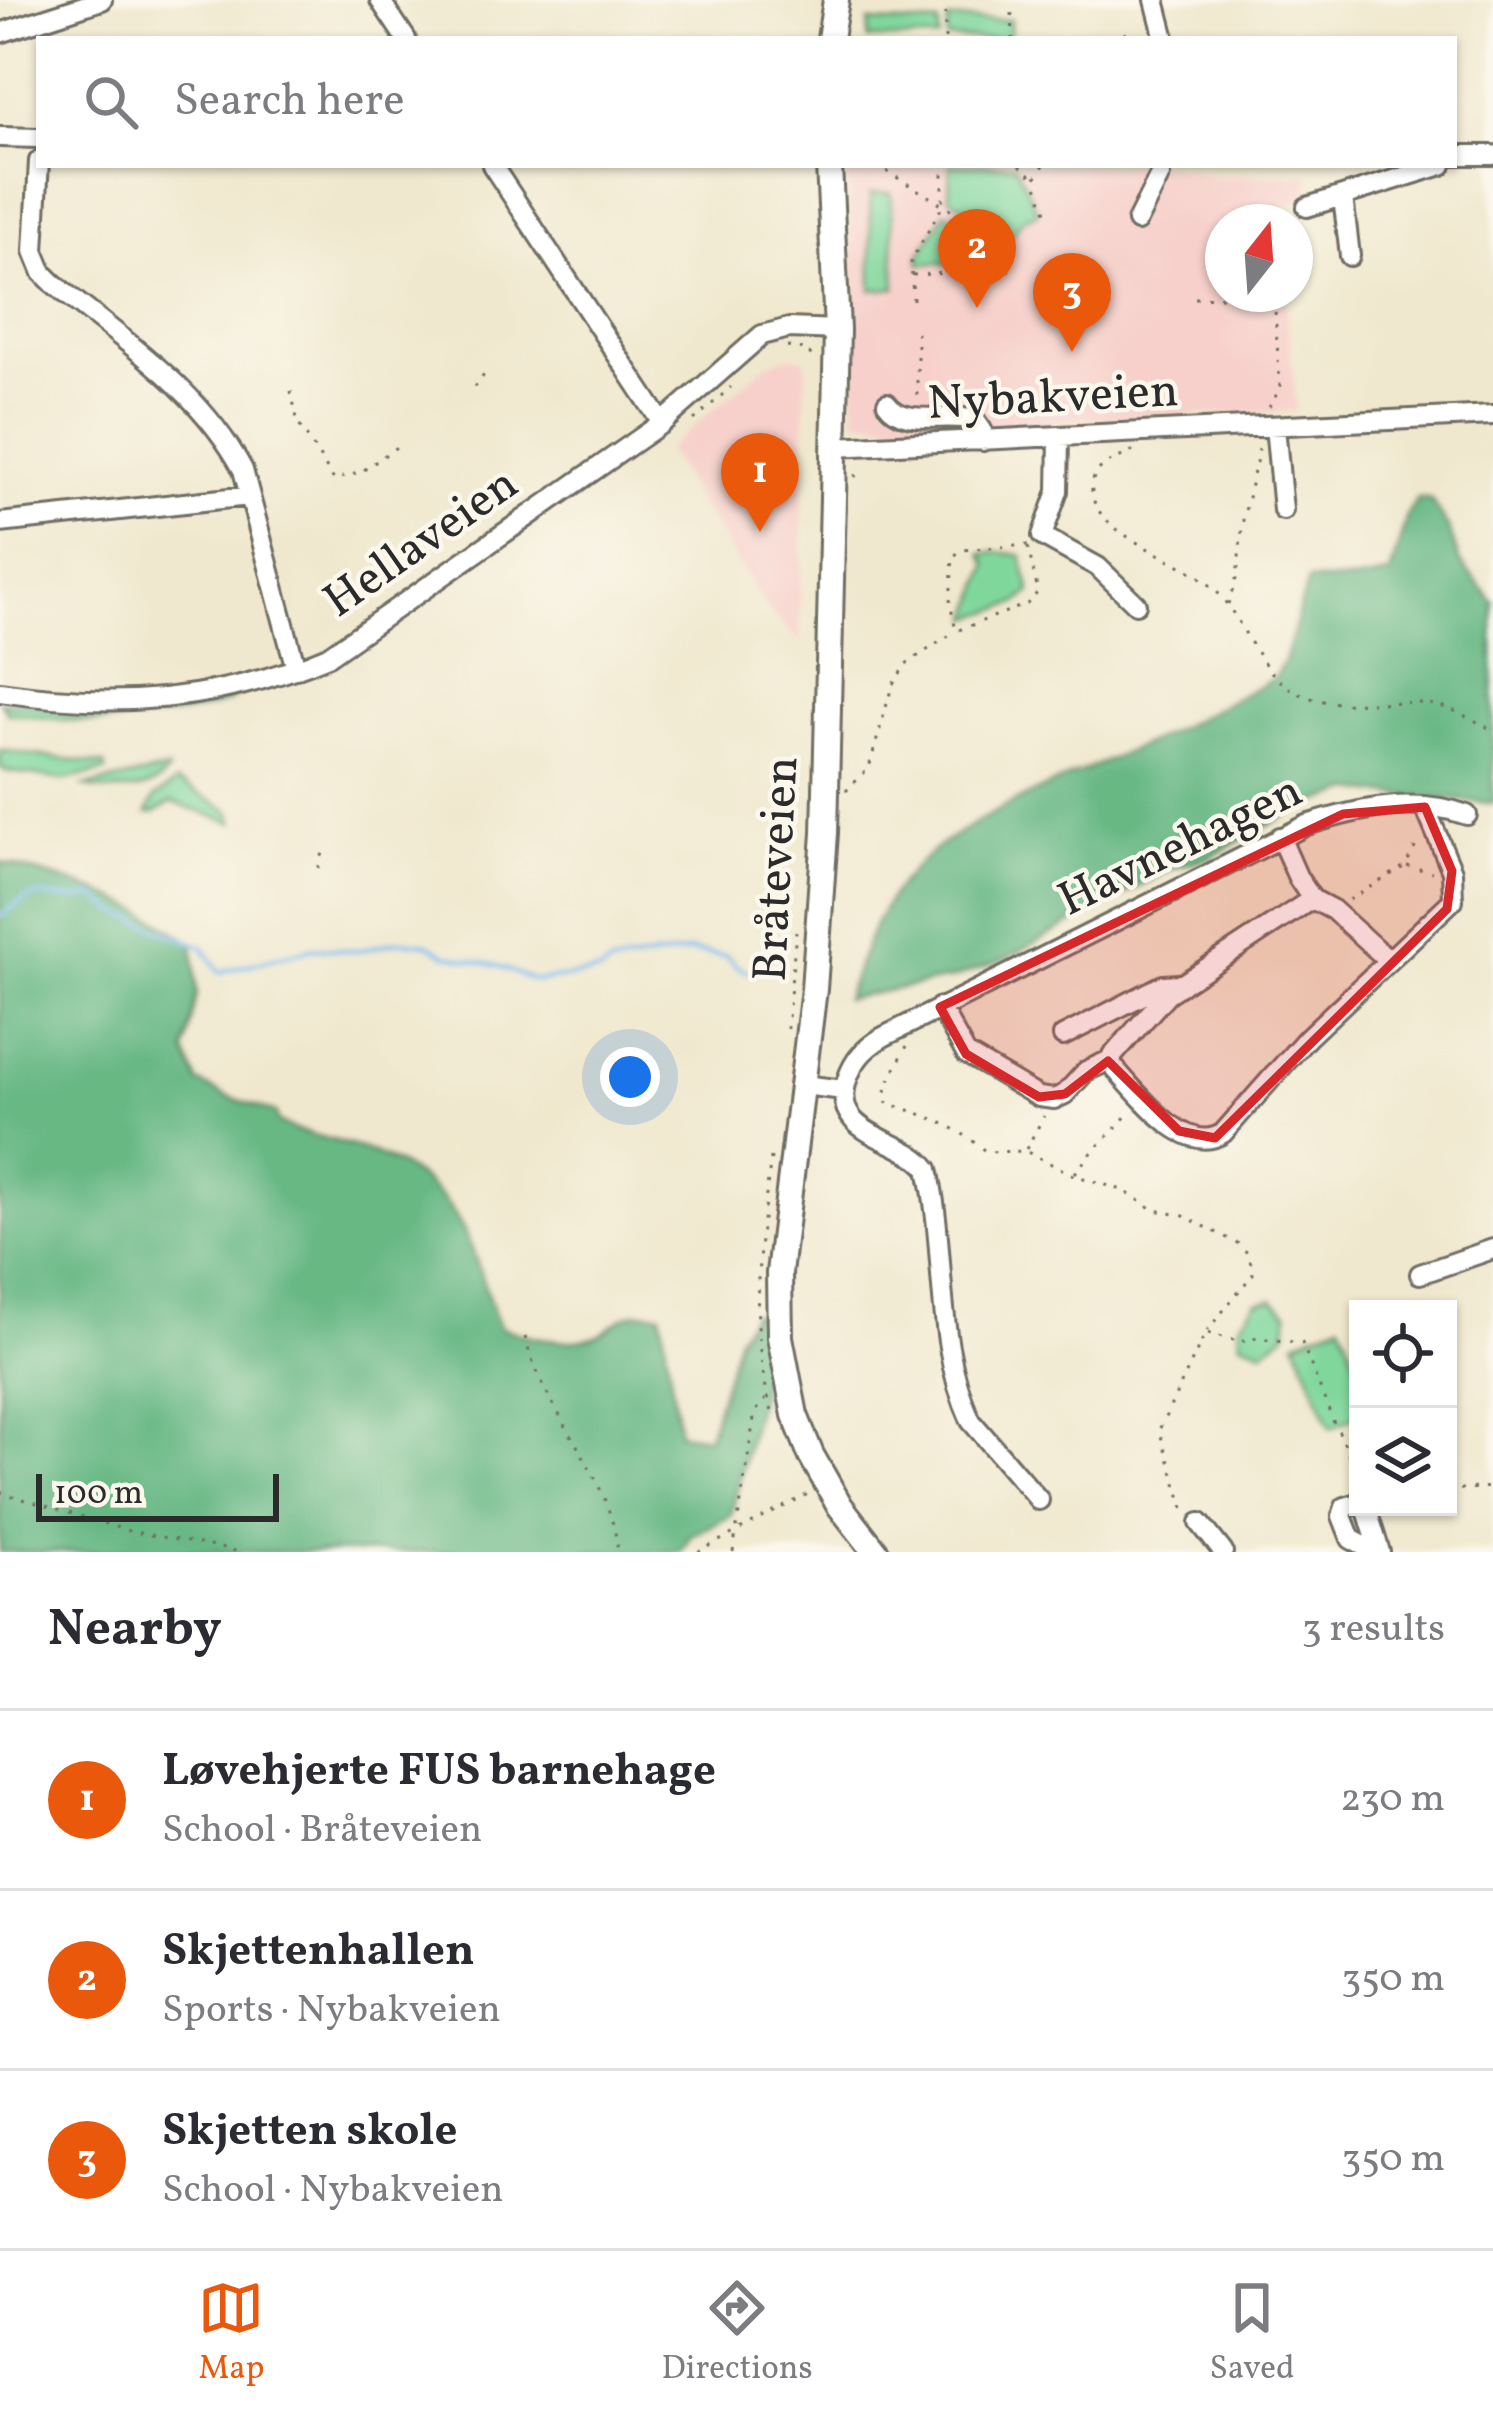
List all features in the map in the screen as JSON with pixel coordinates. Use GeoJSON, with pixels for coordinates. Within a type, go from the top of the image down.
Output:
{"type":"FeatureCollection","features":[{"type":"Feature","properties":{"kind":"main road"},"geometry":{"type":"LineString","coordinates":[[830,36],[836,0]]}},
{"type":"Feature","properties":{"kind":"main road","name":"Bråteveien"},"geometry":{"type":"LineString","coordinates":[[829,168],[837,330],[824,848],[803,1085],[779,1273],[782,1357],[795,1415],[820,1474],[876,1552]]}},
{"type":"Feature","properties":{"kind":"street"},"geometry":{"type":"LineString","coordinates":[[4,32],[102,0]]}},
{"type":"Feature","properties":{"kind":"street"},"geometry":{"type":"LineString","coordinates":[[380,0],[404,36]]}},
{"type":"Feature","properties":{"kind":"street"},"geometry":{"type":"LineString","coordinates":[[1155,0],[1164,36]]}},
{"type":"Feature","properties":{"kind":"street"},"geometry":{"type":"LineString","coordinates":[[0,137],[36,138]]}},
{"type":"Feature","properties":{"kind":"street"},"geometry":{"type":"LineString","coordinates":[[1457,154],[1493,155]]}},
{"type":"Feature","properties":{"kind":"street"},"geometry":{"type":"LineString","coordinates":[[39,168],[34,251],[43,273],[206,413],[243,470],[296,669]]}},
{"type":"Feature","properties":{"kind":"street"},"geometry":{"type":"LineString","coordinates":[[494,168],[662,423]]}},
{"type":"Feature","properties":{"kind":"street"},"geometry":{"type":"LineString","coordinates":[[1137,221],[1162,168]]}},
{"type":"Feature","properties":{"kind":"street"},"geometry":{"type":"LineString","coordinates":[[1313,205],[1432,168]]}},
{"type":"Feature","properties":{"kind":"street"},"geometry":{"type":"LineString","coordinates":[[1343,196],[1350,256]]}},
{"type":"Feature","properties":{"kind":"street","name":"Hellaveien"},"geometry":{"type":"LineString","coordinates":[[0,692],[67,701],[156,701],[272,678],[328,656],[662,423],[762,335],[789,328],[837,330]]}},
{"type":"Feature","properties":{"kind":"street"},"geometry":{"type":"LineString","coordinates":[[886,403],[897,415],[910,418],[974,420],[983,441]]}},
{"type":"Feature","properties":{"kind":"street","name":"Nybakveien"},"geometry":{"type":"LineString","coordinates":[[835,447],[1493,415]]}},
{"type":"Feature","properties":{"kind":"street"},"geometry":{"type":"LineString","coordinates":[[1269,426],[1283,510]]}},
{"type":"Feature","properties":{"kind":"street"},"geometry":{"type":"LineString","coordinates":[[1059,437],[1058,491],[1042,536],[1098,567],[1136,604]]}},
{"type":"Feature","properties":{"kind":"street"},"geometry":{"type":"LineString","coordinates":[[0,523],[249,496]]}},
{"type":"Feature","properties":{"kind":"street"},"geometry":{"type":"LineString","coordinates":[[1108,1061],[1142,1099],[1188,1137],[1214,1138],[1306,1038],[1447,909],[1455,890],[1452,872],[1425,807]]}},
{"type":"Feature","properties":{"kind":"street","name":"Havnehagen"},"geometry":{"type":"LineString","coordinates":[[844,1090],[854,1063],[867,1047],[1280,837],[1367,808],[1425,807],[1467,814]]}},
{"type":"Feature","properties":{"kind":"street"},"geometry":{"type":"LineString","coordinates":[[1280,837],[1312,899],[1333,910],[1389,961]]}},
{"type":"Feature","properties":{"kind":"street"},"geometry":{"type":"LineString","coordinates":[[940,1007],[967,1054],[1039,1097],[1054,1099],[1086,1071],[1108,1061],[1180,984],[1312,899]]}},
{"type":"Feature","properties":{"kind":"street"},"geometry":{"type":"LineString","coordinates":[[1063,1036],[1162,985],[1180,984]]}},
{"type":"Feature","properties":{"kind":"street"},"geometry":{"type":"LineString","coordinates":[[803,1085],[844,1090],[852,1121],[916,1156],[928,1169],[942,1308],[964,1406],[971,1421],[1039,1500]]}},
{"type":"Feature","properties":{"kind":"street"},"geometry":{"type":"LineString","coordinates":[[1420,1274],[1493,1249]]}},
{"type":"Feature","properties":{"kind":"street"},"geometry":{"type":"LineString","coordinates":[[1366,1516],[1378,1552]]}},
{"type":"Feature","properties":{"kind":"street"},"geometry":{"type":"LineString","coordinates":[[1200,1522],[1223,1552]]}},
{"type":"Feature","properties":{"kind":"path"},"geometry":{"type":"LineString","coordinates":[[945,13],[945,36]]}},
{"type":"Feature","properties":{"kind":"path"},"geometry":{"type":"LineString","coordinates":[[1012,13],[1013,36]]}},
{"type":"Feature","properties":{"kind":"path"},"geometry":{"type":"LineString","coordinates":[[881,168],[1014,247]]}},
{"type":"Feature","properties":{"kind":"path"},"geometry":{"type":"LineString","coordinates":[[913,300],[914,252],[943,205],[943,168]]}},
{"type":"Feature","properties":{"kind":"path"},"geometry":{"type":"LineString","coordinates":[[1023,168],[1035,179],[1046,212]]}},
{"type":"Feature","properties":{"kind":"path"},"geometry":{"type":"LineString","coordinates":[[1035,179],[1042,168]]}},
{"type":"Feature","properties":{"kind":"path"},"geometry":{"type":"LineString","coordinates":[[911,275],[1010,270]]}},
{"type":"Feature","properties":{"kind":"path"},"geometry":{"type":"LineString","coordinates":[[1195,298],[1274,295],[1280,389],[1263,412],[1269,426],[1243,520],[1237,576],[1227,606]]}},
{"type":"Feature","properties":{"kind":"path"},"geometry":{"type":"LineString","coordinates":[[886,403],[916,403],[920,398],[917,332]]}},
{"type":"Feature","properties":{"kind":"path"},"geometry":{"type":"LineString","coordinates":[[781,348],[805,349],[818,370]]}},
{"type":"Feature","properties":{"kind":"path"},"geometry":{"type":"LineString","coordinates":[[474,387],[485,374]]}},
{"type":"Feature","properties":{"kind":"path"},"geometry":{"type":"LineString","coordinates":[[684,427],[732,386]]}},
{"type":"Feature","properties":{"kind":"path"},"geometry":{"type":"LineString","coordinates":[[291,391],[298,423],[334,480],[361,472],[402,443]]}},
{"type":"Feature","properties":{"kind":"path"},"geometry":{"type":"LineString","coordinates":[[1135,443],[1131,453],[1099,469],[1091,496],[1107,520],[1126,536],[1208,583],[1264,665],[1288,688],[1307,697],[1444,707],[1493,730]]}},
{"type":"Feature","properties":{"kind":"path"},"geometry":{"type":"LineString","coordinates":[[851,486],[860,467]]}},
{"type":"Feature","properties":{"kind":"path"},"geometry":{"type":"LineString","coordinates":[[845,779],[845,792],[869,768],[892,686],[906,664],[956,631],[1027,604],[1038,592],[1028,546],[961,550],[953,557],[950,603],[956,631]]}},
{"type":"Feature","properties":{"kind":"path"},"geometry":{"type":"LineString","coordinates":[[1333,910],[1405,866],[1418,842]]}},
{"type":"Feature","properties":{"kind":"path"},"geometry":{"type":"LineString","coordinates":[[318,868],[324,850]]}},
{"type":"Feature","properties":{"kind":"path"},"geometry":{"type":"LineString","coordinates":[[1405,866],[1436,873],[1455,890]]}},
{"type":"Feature","properties":{"kind":"path"},"geometry":{"type":"LineString","coordinates":[[787,1034],[797,927]]}},
{"type":"Feature","properties":{"kind":"path"},"geometry":{"type":"LineString","coordinates":[[910,1036],[886,1086],[887,1103],[965,1132],[986,1152],[1025,1151],[1122,1190],[1155,1210],[1184,1216],[1239,1244],[1249,1255],[1252,1274],[1247,1284],[1206,1332],[1159,1430],[1175,1490],[1189,1518],[1200,1522]]}},
{"type":"Feature","properties":{"kind":"path"},"geometry":{"type":"LineString","coordinates":[[1025,1151],[1054,1099]]}},
{"type":"Feature","properties":{"kind":"path"},"geometry":{"type":"LineString","coordinates":[[1074,1174],[1142,1099]]}},
{"type":"Feature","properties":{"kind":"path"},"geometry":{"type":"LineString","coordinates":[[773,1147],[755,1293],[757,1339],[775,1422]]}},
{"type":"Feature","properties":{"kind":"path"},"geometry":{"type":"LineString","coordinates":[[1206,1332],[1241,1342],[1250,1337],[1303,1343],[1349,1458]]}},
{"type":"Feature","properties":{"kind":"path"},"geometry":{"type":"LineString","coordinates":[[525,1337],[538,1381],[603,1498],[618,1552]]}},
{"type":"Feature","properties":{"kind":"path"},"geometry":{"type":"LineString","coordinates":[[733,1552],[755,1412],[768,1398]]}},
{"type":"Feature","properties":{"kind":"path"},"geometry":{"type":"LineString","coordinates":[[805,1487],[817,1506]]}},
{"type":"Feature","properties":{"kind":"path"},"geometry":{"type":"LineString","coordinates":[[1457,1489],[1493,1487]]}},
{"type":"Feature","properties":{"kind":"path"},"geometry":{"type":"LineString","coordinates":[[0,1492],[129,1531],[241,1552]]}},
{"type":"Feature","properties":{"kind":"path"},"geometry":{"type":"LineString","coordinates":[[698,1552],[808,1493]]}},
{"type":"Feature","properties":{"kind":"highlighted area"},"geometry":{"type":"Polygon","coordinates":[[[1425,807],[1452,871],[1447,909],[1215,1138],[1179,1131],[1108,1061],[1065,1094],[1039,1097],[966,1054],[940,1007],[1343,814],[1425,807]]]}},
{"type":"Feature","properties":{"kind":"shaded area"},"geometry":{"type":"Polygon","coordinates":[[[847,168],[1177,168],[1215,176],[1310,175],[1306,199],[1292,204],[1205,204],[1205,312],[1287,312],[1297,411],[961,429],[855,420],[847,168]]]}},
{"type":"Feature","properties":{"kind":"shaded area"},"geometry":{"type":"Polygon","coordinates":[[[786,356],[802,357],[806,363],[800,642],[768,610],[666,450],[766,365],[786,356]]]}},
{"type":"Feature","properties":{"kind":"green space"},"geometry":{"type":"Polygon","coordinates":[[[948,20],[1010,20],[1010,36],[947,36],[948,20]]]}},
{"type":"Feature","properties":{"kind":"green space"},"geometry":{"type":"Polygon","coordinates":[[[869,22],[939,24],[939,36],[868,36],[869,22]]]}},
{"type":"Feature","properties":{"kind":"green space"},"geometry":{"type":"Polygon","coordinates":[[[950,168],[1016,168],[1038,212],[1022,220],[1011,237],[949,197],[950,168]]]}},
{"type":"Feature","properties":{"kind":"green space"},"geometry":{"type":"Polygon","coordinates":[[[891,193],[896,288],[872,290],[870,194],[891,193]]]}},
{"type":"Feature","properties":{"kind":"green space"},"geometry":{"type":"Polygon","coordinates":[[[945,212],[1005,248],[1004,260],[920,264],[919,257],[945,212]]]}},
{"type":"Feature","properties":{"kind":"green space"},"geometry":{"type":"Polygon","coordinates":[[[1418,498],[1431,500],[1449,529],[1459,560],[1493,601],[1493,803],[1352,791],[1300,808],[1210,857],[1173,868],[1006,959],[954,978],[845,999],[886,904],[929,855],[1020,799],[1165,735],[1273,679],[1284,662],[1308,581],[1390,575],[1408,513],[1418,498]]]}},
{"type":"Feature","properties":{"kind":"green space"},"geometry":{"type":"Polygon","coordinates":[[[982,554],[1021,555],[1031,592],[1018,603],[971,618],[988,564],[982,554]]]}},
{"type":"Feature","properties":{"kind":"green space"},"geometry":{"type":"Polygon","coordinates":[[[240,693],[195,711],[108,722],[8,713],[0,702],[124,710],[240,693]]]}},
{"type":"Feature","properties":{"kind":"green space"},"geometry":{"type":"Polygon","coordinates":[[[0,750],[105,765],[106,771],[63,780],[6,771],[0,767],[0,750]]]}},
{"type":"Feature","properties":{"kind":"green space"},"geometry":{"type":"Polygon","coordinates":[[[168,770],[142,788],[118,791],[85,786],[168,770]]]}},
{"type":"Feature","properties":{"kind":"green space"},"geometry":{"type":"Polygon","coordinates":[[[177,782],[230,811],[234,823],[172,802],[147,813],[155,797],[177,782]]]}},
{"type":"Feature","properties":{"kind":"green space"},"geometry":{"type":"Polygon","coordinates":[[[0,862],[125,903],[193,945],[197,994],[185,1052],[198,1082],[276,1113],[277,1121],[294,1130],[392,1161],[433,1189],[464,1231],[501,1328],[574,1340],[595,1336],[633,1314],[661,1313],[679,1433],[708,1437],[738,1336],[753,1313],[766,1320],[764,1373],[731,1516],[691,1535],[681,1552],[0,1552],[0,862]]]}},
{"type":"Feature","properties":{"kind":"green space"},"geometry":{"type":"Polygon","coordinates":[[[1273,1299],[1288,1313],[1286,1333],[1263,1350],[1241,1342],[1239,1326],[1256,1302],[1273,1299]]]}},
{"type":"Feature","properties":{"kind":"green space"},"geometry":{"type":"Polygon","coordinates":[[[1341,1322],[1349,1343],[1349,1419],[1331,1428],[1296,1341],[1341,1322]]]}},
{"type":"Feature","properties":{"kind":"waterway"},"geometry":{"type":"LineString","coordinates":[[0,916],[34,896],[77,899],[92,895],[117,912],[203,947],[220,972],[314,948],[357,951],[399,941],[428,944],[447,955],[498,966],[535,981],[599,973],[611,965],[690,951],[727,956],[737,967],[755,974]]}},
{"type":"Feature","properties":{"kind":"place","name":"Skjettenhallen"},"geometry":{"type":"Point","coordinates":[977,308]}},
{"type":"Feature","properties":{"kind":"place","name":"Skjetten skole"},"geometry":{"type":"Point","coordinates":[1072,352]}},
{"type":"Feature","properties":{"kind":"place","name":"Løvehjerte FUS barnehage"},"geometry":{"type":"Point","coordinates":[760,532]}}]}
